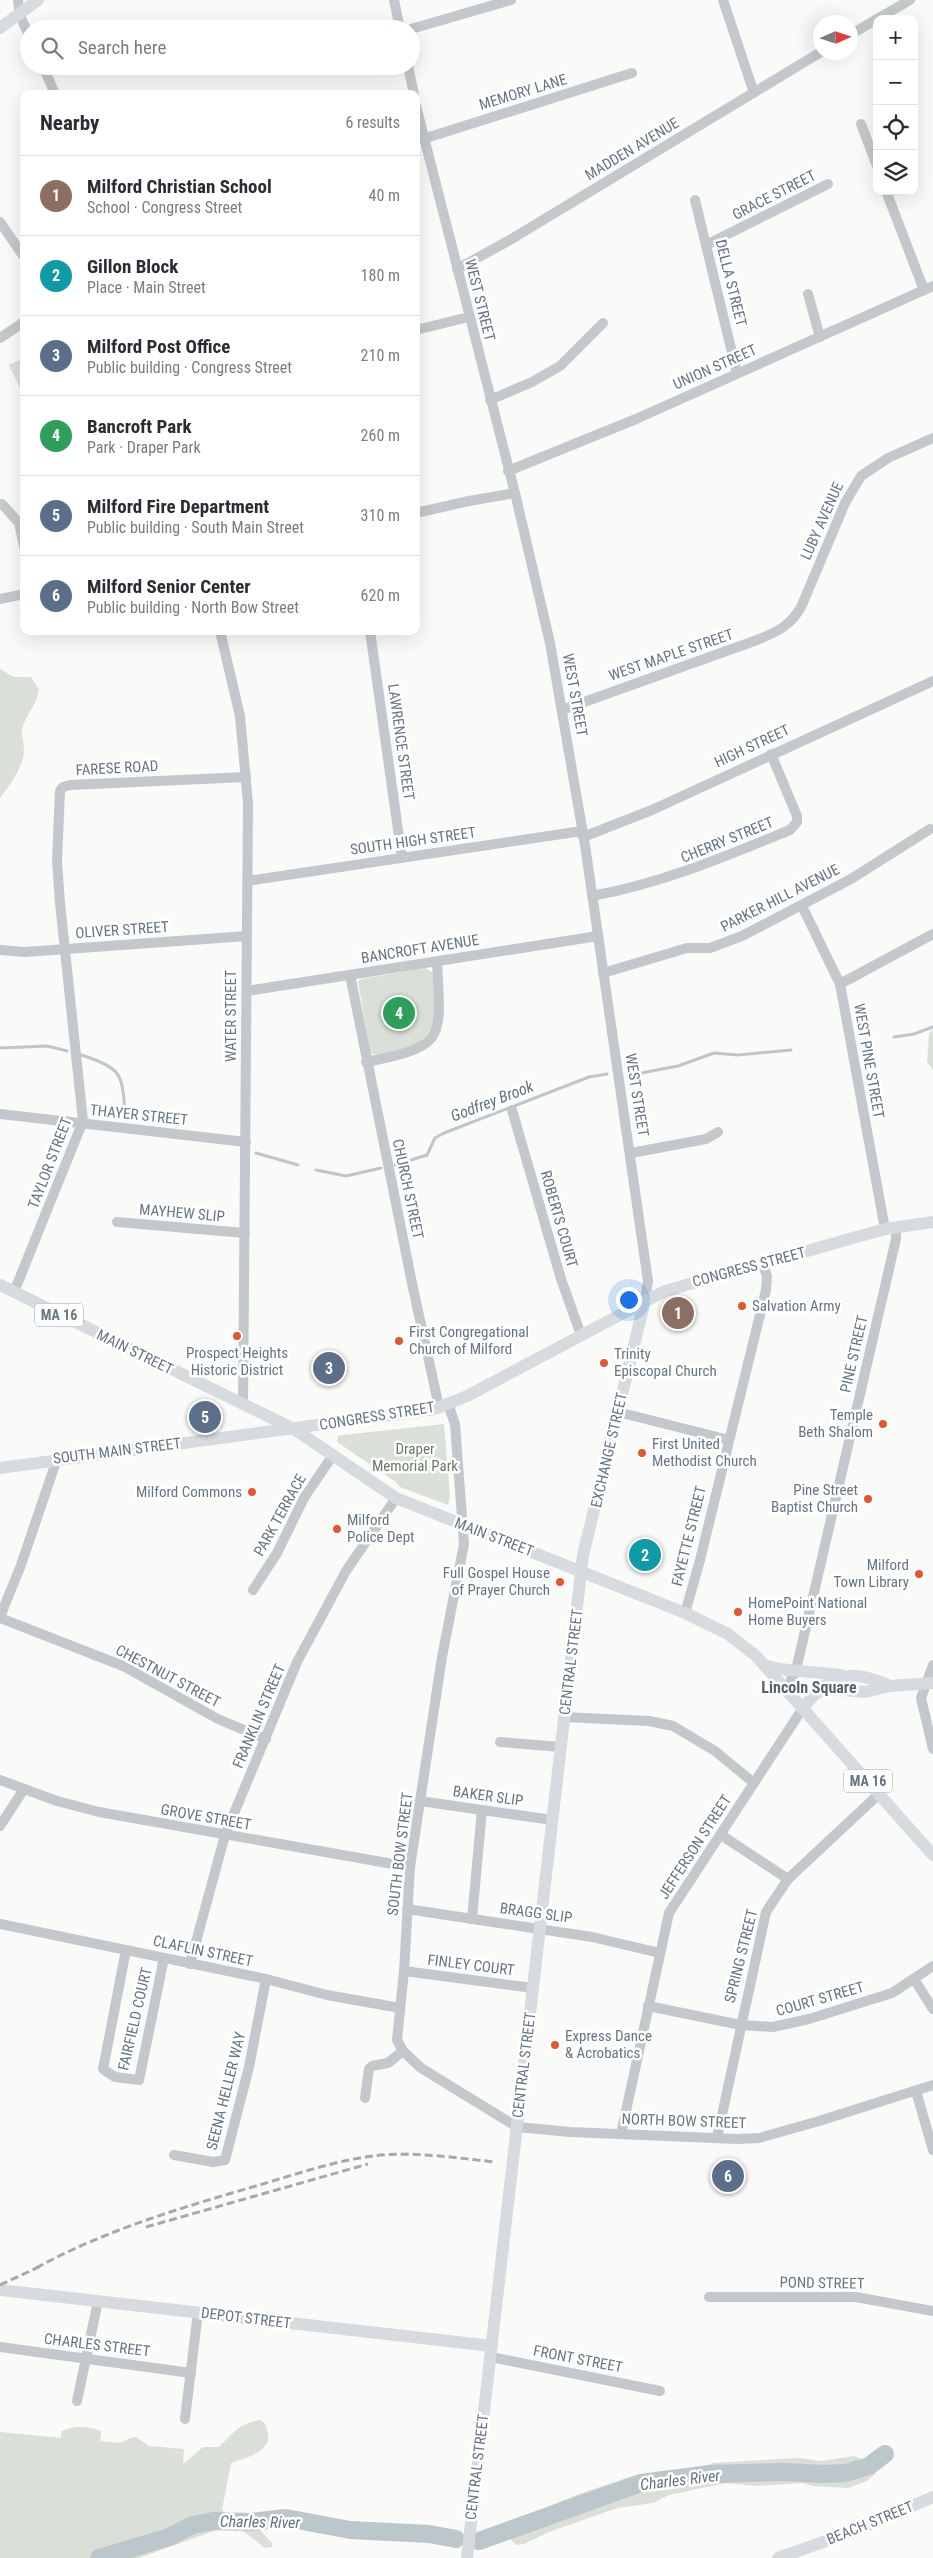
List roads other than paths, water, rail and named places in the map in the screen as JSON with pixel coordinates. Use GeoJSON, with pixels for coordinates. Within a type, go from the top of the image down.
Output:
{"type":"FeatureCollection","features":[{"type":"Feature","properties":{"kind":"main road"},"geometry":{"type":"LineString","coordinates":[[0,28],[20,16],[38,0]]}},
{"type":"Feature","properties":{"kind":"main road","name":"CONGRESS STREET"},"geometry":{"type":"LineString","coordinates":[[294,1429],[444,1406],[645,1300],[687,1283],[890,1228],[933,1222]]}},
{"type":"Feature","properties":{"kind":"main road","name":"MAIN STREET"},"geometry":{"type":"LineString","coordinates":[[0,1285],[294,1429],[396,1498],[684,1613],[728,1634],[746,1647],[764,1665],[933,1855]]}},
{"type":"Feature","properties":{"kind":"main road","name":"EXCHANGE STREET"},"geometry":{"type":"LineString","coordinates":[[581,1571],[645,1300]]}},
{"type":"Feature","properties":{"kind":"main road","name":"SOUTH MAIN STREET"},"geometry":{"type":"LineString","coordinates":[[0,1468],[294,1429]]}},
{"type":"Feature","properties":{"kind":"main road","name":"CENTRAL STREET"},"geometry":{"type":"LineString","coordinates":[[467,2558],[581,1571]]}},
{"type":"Feature","properties":{"kind":"main road"},"geometry":{"type":"LineString","coordinates":[[764,1665],[779,1669],[874,1679],[890,1686]]}},
{"type":"Feature","properties":{"kind":"main road"},"geometry":{"type":"LineString","coordinates":[[803,1708],[832,1679],[848,1675]]}},
{"type":"Feature","properties":{"kind":"main road"},"geometry":{"type":"LineString","coordinates":[[819,1692],[828,1690],[865,1692],[890,1686],[929,1684]]}},
{"type":"Feature","properties":{"kind":"main road","name":"DEPOT STREET"},"geometry":{"type":"LineString","coordinates":[[0,2290],[198,2312],[491,2352]]}},
{"type":"Feature","properties":{"kind":"main road","name":"BEACH STREET"},"geometry":{"type":"LineString","coordinates":[[778,2558],[854,2531],[933,2497]]}},
{"type":"Feature","properties":{"kind":"street"},"geometry":{"type":"LineString","coordinates":[[18,0],[22,20]]}},
{"type":"Feature","properties":{"kind":"street"},"geometry":{"type":"LineString","coordinates":[[394,0],[398,20]]}},
{"type":"Feature","properties":{"kind":"street"},"geometry":{"type":"LineString","coordinates":[[420,26],[511,0]]}},
{"type":"Feature","properties":{"kind":"street"},"geometry":{"type":"LineString","coordinates":[[723,0],[754,93]]}},
{"type":"Feature","properties":{"kind":"street"},"geometry":{"type":"LineString","coordinates":[[884,15],[910,0]]}},
{"type":"Feature","properties":{"kind":"street"},"geometry":{"type":"LineString","coordinates":[[858,30],[873,21]]}},
{"type":"Feature","properties":{"kind":"street","name":"MADDEN AVENUE"},"geometry":{"type":"LineString","coordinates":[[457,268],[510,240],[813,57]]}},
{"type":"Feature","properties":{"kind":"street","name":"MEMORY LANE"},"geometry":{"type":"LineString","coordinates":[[423,139],[632,73]]}},
{"type":"Feature","properties":{"kind":"street"},"geometry":{"type":"LineString","coordinates":[[47,75],[53,90]]}},
{"type":"Feature","properties":{"kind":"street"},"geometry":{"type":"LineString","coordinates":[[410,75],[413,90]]}},
{"type":"Feature","properties":{"kind":"street"},"geometry":{"type":"LineString","coordinates":[[861,124],[873,156]]}},
{"type":"Feature","properties":{"kind":"street","name":"WEST STREET"},"geometry":{"type":"LineString","coordinates":[[420,125],[542,604],[583,834],[631,1153],[648,1281],[645,1300]]}},
{"type":"Feature","properties":{"kind":"street","name":"GRACE STREET"},"geometry":{"type":"LineString","coordinates":[[706,245],[828,184]]}},
{"type":"Feature","properties":{"kind":"street"},"geometry":{"type":"LineString","coordinates":[[888,195],[929,288]]}},
{"type":"Feature","properties":{"kind":"street","name":"DELLA STREET"},"geometry":{"type":"LineString","coordinates":[[694,200],[737,373]]}},
{"type":"Feature","properties":{"kind":"street"},"geometry":{"type":"LineString","coordinates":[[0,222],[20,251]]}},
{"type":"Feature","properties":{"kind":"street","name":"UNION STREET"},"geometry":{"type":"LineString","coordinates":[[508,471],[636,419],[929,288]]}},
{"type":"Feature","properties":{"kind":"street"},"geometry":{"type":"LineString","coordinates":[[808,294],[820,337]]}},
{"type":"Feature","properties":{"kind":"street"},"geometry":{"type":"LineString","coordinates":[[420,329],[469,317]]}},
{"type":"Feature","properties":{"kind":"street"},"geometry":{"type":"LineString","coordinates":[[490,400],[532,382],[560,366],[603,323]]}},
{"type":"Feature","properties":{"kind":"street"},"geometry":{"type":"LineString","coordinates":[[0,338],[20,325]]}},
{"type":"Feature","properties":{"kind":"street","name":"LUBY AVENUE"},"geometry":{"type":"LineString","coordinates":[[788,625],[796,617],[802,605],[844,503],[861,476],[888,458],[933,438]]}},
{"type":"Feature","properties":{"kind":"street"},"geometry":{"type":"LineString","coordinates":[[420,513],[469,501],[515,494]]}},
{"type":"Feature","properties":{"kind":"street"},"geometry":{"type":"LineString","coordinates":[[2,504],[19,523],[20,528]]}},
{"type":"Feature","properties":{"kind":"street"},"geometry":{"type":"LineString","coordinates":[[0,599],[20,595]]}},
{"type":"Feature","properties":{"kind":"street","name":"WEST MAPLE STREET"},"geometry":{"type":"LineString","coordinates":[[562,710],[757,640],[788,625]]}},
{"type":"Feature","properties":{"kind":"street","name":"WATER STREET"},"geometry":{"type":"LineString","coordinates":[[221,635],[239,709],[246,777],[247,936],[243,1405]]}},
{"type":"Feature","properties":{"kind":"street","name":"LAWRENCE STREET"},"geometry":{"type":"LineString","coordinates":[[371,635],[402,858]]}},
{"type":"Feature","properties":{"kind":"street","name":"HIGH STREET"},"geometry":{"type":"LineString","coordinates":[[583,834],[652,810],[770,754],[933,681]]}},
{"type":"Feature","properties":{"kind":"street","name":"CHERRY STREET"},"geometry":{"type":"LineString","coordinates":[[592,896],[657,882],[689,872],[790,830],[797,822],[797,816],[770,754]]}},
{"type":"Feature","properties":{"kind":"street","name":"FARESE ROAD"},"geometry":{"type":"LineString","coordinates":[[64,949],[57,865],[58,798],[63,787],[70,785],[246,777]]}},
{"type":"Feature","properties":{"kind":"street","name":"PARKER HILL AVENUE"},"geometry":{"type":"LineString","coordinates":[[603,973],[687,948],[710,948],[721,945],[802,906],[905,846],[930,828]]}},
{"type":"Feature","properties":{"kind":"street","name":"SOUTH HIGH STREET"},"geometry":{"type":"LineString","coordinates":[[247,881],[583,834]]}},
{"type":"Feature","properties":{"kind":"street","name":"WEST PINE STREET"},"geometry":{"type":"LineString","coordinates":[[802,906],[840,984],[890,1228]]}},
{"type":"Feature","properties":{"kind":"street"},"geometry":{"type":"LineString","coordinates":[[840,984],[933,934]]}},
{"type":"Feature","properties":{"kind":"street","name":"OLIVER STREET"},"geometry":{"type":"LineString","coordinates":[[0,950],[21,952],[247,936]]}},
{"type":"Feature","properties":{"kind":"street","name":"BANCROFT AVENUE"},"geometry":{"type":"LineString","coordinates":[[246,991],[598,936]]}},
{"type":"Feature","properties":{"kind":"street","name":"TAYLOR STREET"},"geometry":{"type":"LineString","coordinates":[[14,1292],[82,1124],[83,1109],[64,949]]}},
{"type":"Feature","properties":{"kind":"street"},"geometry":{"type":"LineString","coordinates":[[366,1062],[418,1049],[432,1038],[440,1017],[437,962]]}},
{"type":"Feature","properties":{"kind":"street","name":"CHURCH STREET"},"geometry":{"type":"LineString","coordinates":[[350,975],[366,1062],[444,1406],[455,1424],[462,1525]]}},
{"type":"Feature","properties":{"kind":"street","name":"ROBERTS COURT"},"geometry":{"type":"LineString","coordinates":[[512,1110],[561,1279],[581,1335]]}},
{"type":"Feature","properties":{"kind":"street","name":"THAYER STREET"},"geometry":{"type":"LineString","coordinates":[[0,1114],[246,1142]]}},
{"type":"Feature","properties":{"kind":"street"},"geometry":{"type":"LineString","coordinates":[[631,1153],[699,1140],[718,1132]]}},
{"type":"Feature","properties":{"kind":"street","name":"MAYHEW SLIP"},"geometry":{"type":"LineString","coordinates":[[117,1222],[245,1233]]}},
{"type":"Feature","properties":{"kind":"street","name":"PINE STREET"},"geometry":{"type":"LineString","coordinates":[[786,1690],[796,1670],[896,1239],[890,1228]]}},
{"type":"Feature","properties":{"kind":"street","name":"FAYETTE STREET"},"geometry":{"type":"LineString","coordinates":[[684,1613],[700,1560],[766,1290],[766,1276],[762,1264]]}},
{"type":"Feature","properties":{"kind":"street"},"geometry":{"type":"LineString","coordinates":[[618,1412],[729,1440]]}},
{"type":"Feature","properties":{"kind":"street","name":"PARK TERRACE"},"geometry":{"type":"LineString","coordinates":[[253,1590],[277,1553],[304,1498],[333,1455]]}},
{"type":"Feature","properties":{"kind":"street"},"geometry":{"type":"LineString","coordinates":[[0,1618],[21,1565],[57,1459]]}},
{"type":"Feature","properties":{"kind":"street","name":"FRANKLIN STREET"},"geometry":{"type":"LineString","coordinates":[[190,1964],[225,1835],[298,1662],[346,1571],[396,1498]]}},
{"type":"Feature","properties":{"kind":"street","name":"SOUTH BOW STREET"},"geometry":{"type":"LineString","coordinates":[[403,2051],[397,2040],[404,1971],[410,1867],[442,1657],[464,1544],[462,1525]]}},
{"type":"Feature","properties":{"kind":"street","name":"CHESTNUT STREET"},"geometry":{"type":"LineString","coordinates":[[0,1618],[124,1666],[218,1719],[266,1739]]}},
{"type":"Feature","properties":{"kind":"street"},"geometry":{"type":"LineString","coordinates":[[933,1665],[929,1684],[922,1702],[933,1749]]}},
{"type":"Feature","properties":{"kind":"street","name":"JEFFERSON STREET"},"geometry":{"type":"LineString","coordinates":[[621,2134],[648,2006],[671,1910],[803,1708]]}},
{"type":"Feature","properties":{"kind":"street"},"geometry":{"type":"LineString","coordinates":[[564,1717],[649,1721],[673,1726],[715,1751],[754,1783]]}},
{"type":"Feature","properties":{"kind":"street"},"geometry":{"type":"LineString","coordinates":[[500,1742],[561,1747]]}},
{"type":"Feature","properties":{"kind":"street","name":"GROVE STREET"},"geometry":{"type":"LineString","coordinates":[[0,1780],[99,1812],[410,1867]]}},
{"type":"Feature","properties":{"kind":"street"},"geometry":{"type":"LineString","coordinates":[[0,1826],[24,1789]]}},
{"type":"Feature","properties":{"kind":"street","name":"SPRING STREET"},"geometry":{"type":"LineString","coordinates":[[717,2138],[764,1918],[774,1898],[788,1879],[879,1794]]}},
{"type":"Feature","properties":{"kind":"street","name":"BAKER SLIP"},"geometry":{"type":"LineString","coordinates":[[420,1801],[552,1820]]}},
{"type":"Feature","properties":{"kind":"street"},"geometry":{"type":"LineString","coordinates":[[472,1919],[482,1810]]}},
{"type":"Feature","properties":{"kind":"street"},"geometry":{"type":"LineString","coordinates":[[721,1834],[788,1879]]}},
{"type":"Feature","properties":{"kind":"street","name":"BRAGG SLIP"},"geometry":{"type":"LineString","coordinates":[[407,1909],[592,1937],[660,1953]]}},
{"type":"Feature","properties":{"kind":"street","name":"CLAFLIN STREET"},"geometry":{"type":"LineString","coordinates":[[0,1924],[266,1979],[327,1995],[400,2008]]}},
{"type":"Feature","properties":{"kind":"street","name":"FAIRFIELD COURT"},"geometry":{"type":"LineString","coordinates":[[126,1950],[103,2069],[115,2077],[140,2080],[164,1958]]}},
{"type":"Feature","properties":{"kind":"street","name":"COURT STREET"},"geometry":{"type":"LineString","coordinates":[[648,2006],[740,2025],[764,2028],[788,2025],[892,1993],[933,1966]]}},
{"type":"Feature","properties":{"kind":"street","name":"FINLEY COURT"},"geometry":{"type":"LineString","coordinates":[[404,1971],[533,1988]]}},
{"type":"Feature","properties":{"kind":"street","name":"SEENA HELLER WAY"},"geometry":{"type":"LineString","coordinates":[[174,2154],[213,2162],[225,2160],[249,2067],[266,1979]]}},
{"type":"Feature","properties":{"kind":"street"},"geometry":{"type":"LineString","coordinates":[[914,1979],[933,2008]]}},
{"type":"Feature","properties":{"kind":"street"},"geometry":{"type":"LineString","coordinates":[[365,2098],[369,2069],[372,2066],[388,2062],[403,2051],[421,2068],[517,2127]]}},
{"type":"Feature","properties":{"kind":"street","name":"NORTH BOW STREET"},"geometry":{"type":"LineString","coordinates":[[517,2127],[621,2134],[759,2138],[933,2085]]}},
{"type":"Feature","properties":{"kind":"street"},"geometry":{"type":"LineString","coordinates":[[916,2091],[933,2150]]}},
{"type":"Feature","properties":{"kind":"street","name":"POND STREET"},"geometry":{"type":"LineString","coordinates":[[709,2297],[856,2297],[933,2311]]}},
{"type":"Feature","properties":{"kind":"street"},"geometry":{"type":"LineString","coordinates":[[77,2401],[98,2301]]}},
{"type":"Feature","properties":{"kind":"street"},"geometry":{"type":"LineString","coordinates":[[185,2419],[198,2312]]}},
{"type":"Feature","properties":{"kind":"street","name":"CHARLES STREET"},"geometry":{"type":"LineString","coordinates":[[0,2347],[191,2373]]}},
{"type":"Feature","properties":{"kind":"street","name":"FRONT STREET"},"geometry":{"type":"LineString","coordinates":[[491,2352],[660,2391]]}},
{"type":"Feature","properties":{"kind":"waterway","name":"Godfrey Brook"},"geometry":{"type":"LineString","coordinates":[[894,1037],[914,1034],[933,1027]]}},
{"type":"Feature","properties":{"kind":"waterway","name":"Godfrey Brook"},"geometry":{"type":"LineString","coordinates":[[0,1048],[47,1046],[67,1051]]}},
{"type":"Feature","properties":{"kind":"waterway","name":"Godfrey Brook"},"geometry":{"type":"LineString","coordinates":[[631,1075],[678,1066],[714,1053],[738,1055],[791,1050]]}},
{"type":"Feature","properties":{"kind":"waterway","name":"Godfrey Brook"},"geometry":{"type":"LineString","coordinates":[[81,1055],[107,1065],[119,1077],[122,1084],[126,1120]]}},
{"type":"Feature","properties":{"kind":"waterway","name":"Godfrey Brook"},"geometry":{"type":"LineString","coordinates":[[395,1165],[427,1155],[435,1138],[444,1133],[589,1077],[607,1074]]}},
{"type":"Feature","properties":{"kind":"waterway","name":"Godfrey Brook"},"geometry":{"type":"LineString","coordinates":[[256,1153],[298,1165]]}},
{"type":"Feature","properties":{"kind":"waterway","name":"Godfrey Brook"},"geometry":{"type":"LineString","coordinates":[[316,1170],[346,1176],[381,1168]]}},
{"type":"Feature","properties":{"kind":"waterway","name":"Charles River"},"geometry":{"type":"LineString","coordinates":[[479,2541],[641,2483],[710,2474],[846,2473],[869,2466],[885,2454]]}},
{"type":"Feature","properties":{"kind":"waterway","name":"Charles River"},"geometry":{"type":"LineString","coordinates":[[99,2558],[169,2537],[193,2525],[213,2521],[251,2522],[286,2518],[350,2530],[429,2534],[456,2539]]}},
{"type":"Feature","properties":{"kind":"railway"},"geometry":{"type":"LineString","coordinates":[[36,2268],[89,2242],[144,2221],[334,2163],[395,2154],[495,2162]]}},
{"type":"Feature","properties":{"kind":"railway"},"geometry":{"type":"LineString","coordinates":[[146,2227],[368,2164]]}},
{"type":"Feature","properties":{"kind":"railway"},"geometry":{"type":"LineString","coordinates":[[0,2285],[43,2265]]}},
{"type":"Feature","properties":{"kind":"place","name":"Bancroft Park"},"geometry":{"type":"Point","coordinates":[399,1013]}},
{"type":"Feature","properties":{"kind":"place","name":"Salvation Army"},"geometry":{"type":"Point","coordinates":[742,1306]}},
{"type":"Feature","properties":{"kind":"place","name":"Milford Christian School"},"geometry":{"type":"Point","coordinates":[678,1313]}},
{"type":"Feature","properties":{"kind":"place","name":"Prospect Heights Historic District"},"geometry":{"type":"Point","coordinates":[237,1336]}},
{"type":"Feature","properties":{"kind":"place","name":"First Congregational Church of Milford"},"geometry":{"type":"Point","coordinates":[399,1341]}},
{"type":"Feature","properties":{"kind":"place","name":"Trinity Episcopal Church"},"geometry":{"type":"Point","coordinates":[604,1363]}},
{"type":"Feature","properties":{"kind":"place","name":"Milford Post Office"},"geometry":{"type":"Point","coordinates":[329,1368]}},
{"type":"Feature","properties":{"kind":"place","name":"Milford Fire Department"},"geometry":{"type":"Point","coordinates":[205,1417]}},
{"type":"Feature","properties":{"kind":"place","name":"Temple Beth Shalom"},"geometry":{"type":"Point","coordinates":[883,1424]}},
{"type":"Feature","properties":{"kind":"place","name":"First United Methodist Church"},"geometry":{"type":"Point","coordinates":[642,1453]}},
{"type":"Feature","properties":{"kind":"place","name":"Milford Commons"},"geometry":{"type":"Point","coordinates":[252,1492]}},
{"type":"Feature","properties":{"kind":"place","name":"Pine Street Baptist Church"},"geometry":{"type":"Point","coordinates":[868,1499]}},
{"type":"Feature","properties":{"kind":"place","name":"Milford Police Dept"},"geometry":{"type":"Point","coordinates":[337,1529]}},
{"type":"Feature","properties":{"kind":"place","name":"Gillon Block"},"geometry":{"type":"Point","coordinates":[645,1555]}},
{"type":"Feature","properties":{"kind":"place","name":"Milford Town Library"},"geometry":{"type":"Point","coordinates":[919,1574]}},
{"type":"Feature","properties":{"kind":"place","name":"Full Gospel House of Prayer Church"},"geometry":{"type":"Point","coordinates":[560,1582]}},
{"type":"Feature","properties":{"kind":"place","name":"HomePoint National Home Buyers"},"geometry":{"type":"Point","coordinates":[738,1612]}},
{"type":"Feature","properties":{"kind":"place","name":"Express Dance & Acrobatics"},"geometry":{"type":"Point","coordinates":[555,2045]}},
{"type":"Feature","properties":{"kind":"place","name":"Milford Senior Center"},"geometry":{"type":"Point","coordinates":[728,2176]}},
{"type":"Feature","properties":{"kind":"district","name":"Lincoln Square"},"geometry":{"type":"Point","coordinates":[809,1687]}},
{"type":"Feature","properties":{"kind":"park label","name":"Draper Memorial Park"},"geometry":{"type":"Point","coordinates":[415,1458]}}]}
